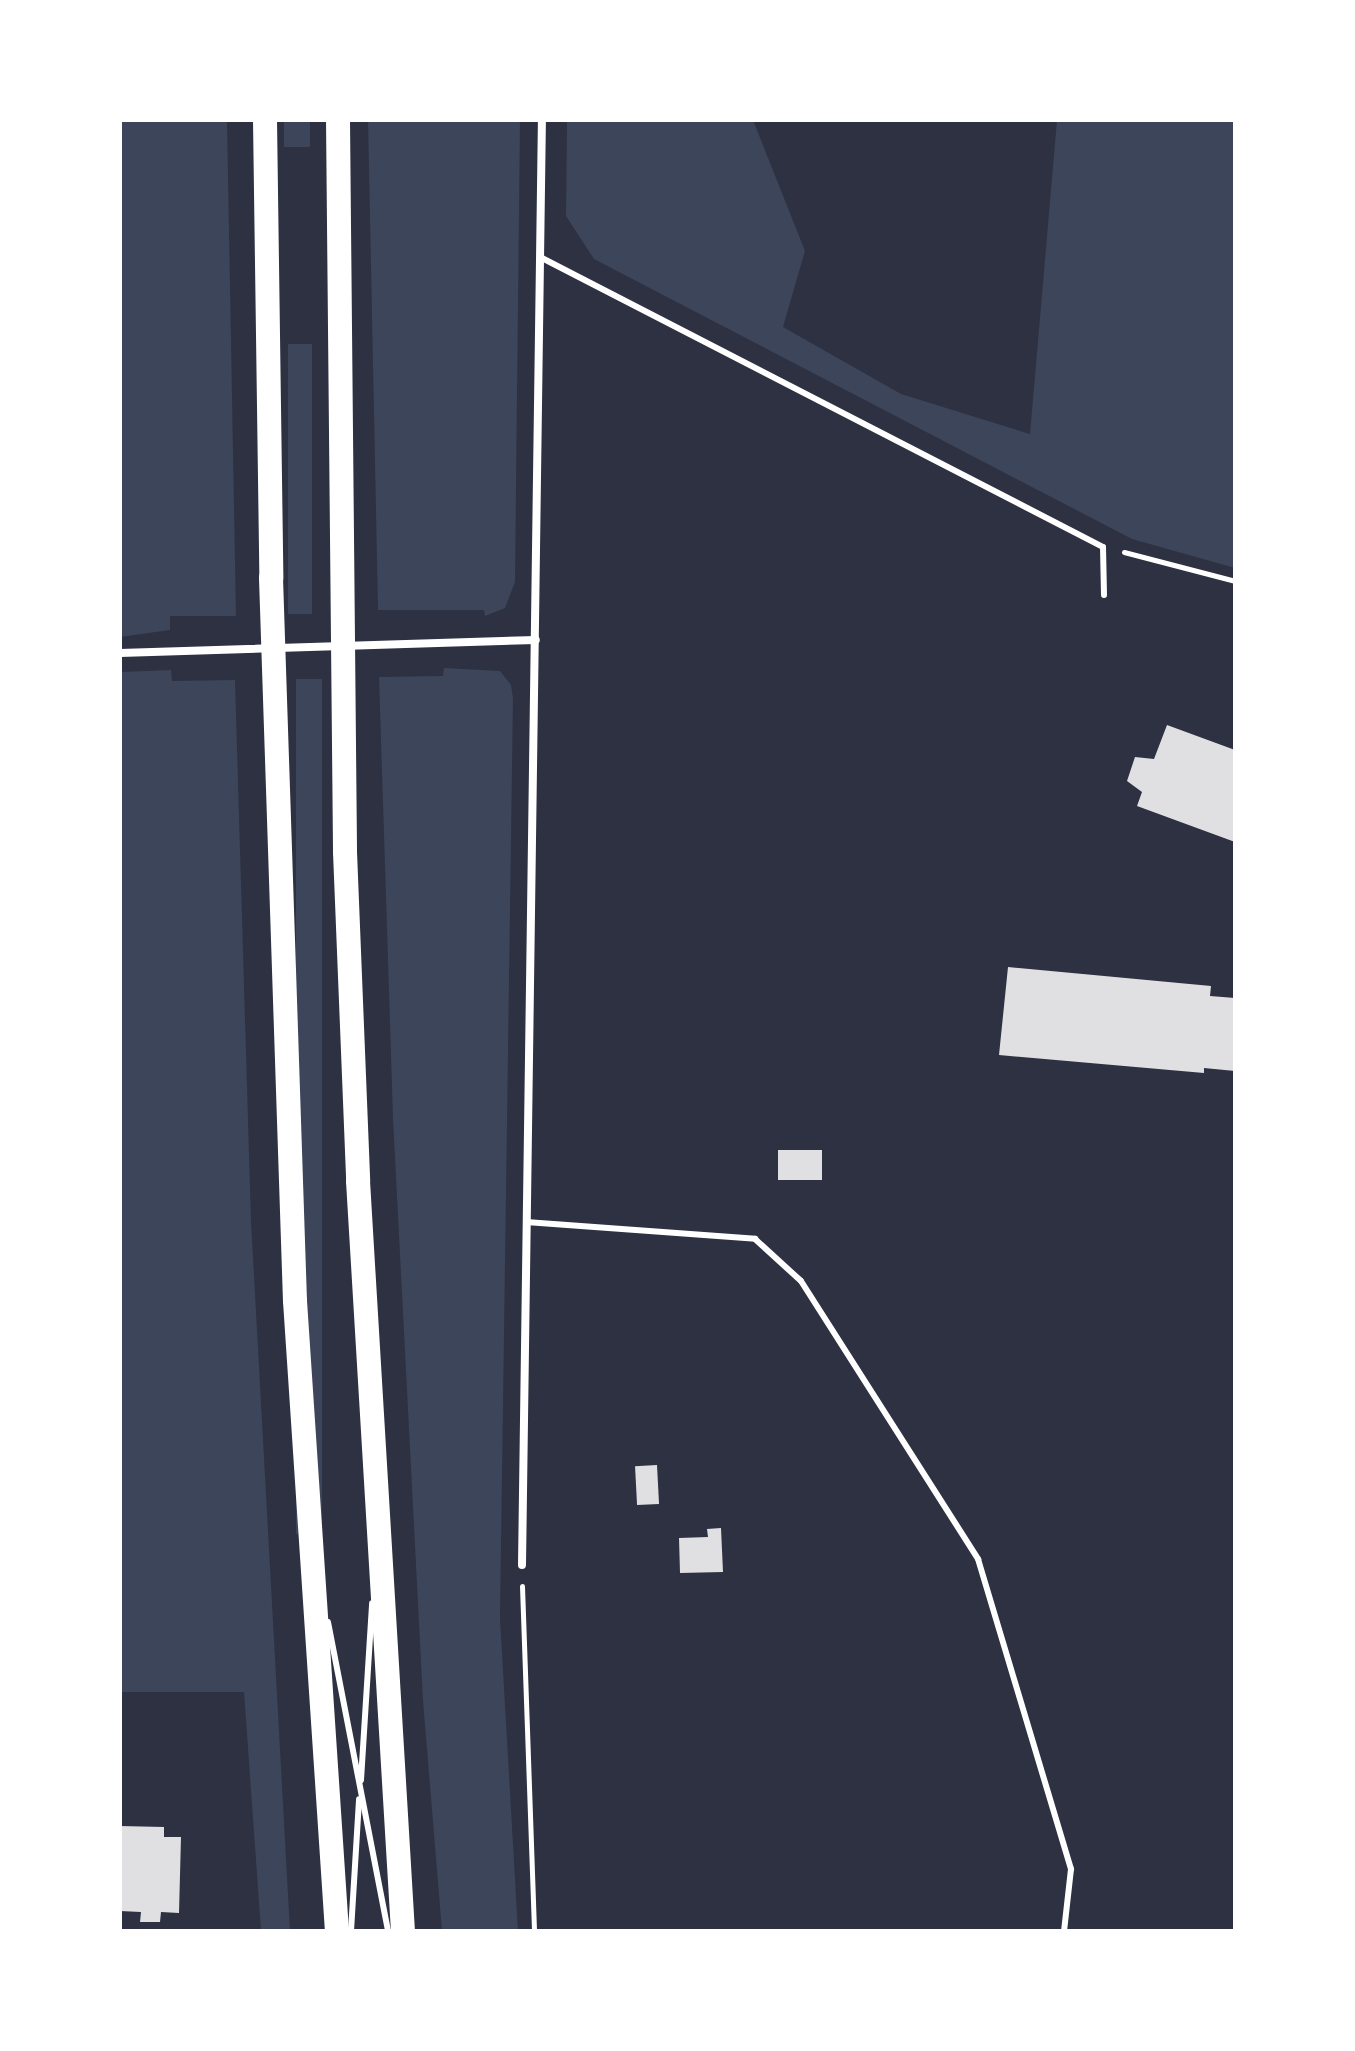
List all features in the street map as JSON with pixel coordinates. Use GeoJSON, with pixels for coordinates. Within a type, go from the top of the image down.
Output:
{"type":"FeatureCollection","features":[{"type":"Feature","properties":{"kind":"highway"},"geometry":{"type":"LineString","coordinates":[[265,120],[272,609],[295,1301],[337,1931]]}},
{"type":"Feature","properties":{"kind":"highway"},"geometry":{"type":"LineString","coordinates":[[338,120],[345,852],[377,1527],[403,1931]]}},
{"type":"Feature","properties":{"kind":"street"},"geometry":{"type":"LineString","coordinates":[[522,1565],[542,120]]}},
{"type":"Feature","properties":{"kind":"street"},"geometry":{"type":"LineString","coordinates":[[120,653],[536,640]]}},
{"type":"Feature","properties":{"kind":"lane"},"geometry":{"type":"LineString","coordinates":[[540,257],[1103,547],[1104,595]]}},
{"type":"Feature","properties":{"kind":"lane"},"geometry":{"type":"LineString","coordinates":[[526,1222],[755,1239],[801,1281],[978,1559],[1071,1869],[1064,1931]]}},
{"type":"Feature","properties":{"kind":"lane"},"geometry":{"type":"LineString","coordinates":[[351,1931],[377,1527]]}},
{"type":"Feature","properties":{"kind":"lane"},"geometry":{"type":"LineString","coordinates":[[310,1532],[388,1931]]}},
{"type":"Feature","properties":{"kind":"path"},"geometry":{"type":"LineString","coordinates":[[1103,547],[1235,581]]}},
{"type":"Feature","properties":{"kind":"path"},"geometry":{"type":"LineString","coordinates":[[522,1565],[534,1931]]}},
{"type":"Feature","properties":{"kind":"shaded area"},"geometry":{"type":"Polygon","coordinates":[[[120,120],[227,120],[236,616],[170,616],[170,630],[120,637],[120,120]]]}},
{"type":"Feature","properties":{"kind":"shaded area"},"geometry":{"type":"Polygon","coordinates":[[[284,120],[310,120],[310,147],[284,147],[284,120]]]}},
{"type":"Feature","properties":{"kind":"shaded area"},"geometry":{"type":"Polygon","coordinates":[[[368,120],[520,120],[515,582],[505,608],[485,616],[484,610],[378,610],[368,120]]]}},
{"type":"Feature","properties":{"kind":"shaded area"},"geometry":{"type":"Polygon","coordinates":[[[567,120],[753,120],[805,251],[783,327],[901,394],[1030,434],[1057,120],[1235,120],[1235,568],[1132,539],[594,259],[566,216],[567,120]]]}},
{"type":"Feature","properties":{"kind":"shaded area"},"geometry":{"type":"Polygon","coordinates":[[[288,344],[312,344],[312,614],[288,614],[288,344]]]}},
{"type":"Feature","properties":{"kind":"shaded area"},"geometry":{"type":"Polygon","coordinates":[[[444,668],[500,671],[511,685],[513,698],[500,1618],[518,1931],[442,1931],[423,1701],[393,1119],[379,677],[443,676],[444,668]]]}},
{"type":"Feature","properties":{"kind":"shaded area"},"geometry":{"type":"Polygon","coordinates":[[[171,670],[172,681],[235,680],[251,1221],[290,1931],[261,1931],[244,1692],[120,1692],[120,672],[171,670]]]}},
{"type":"Feature","properties":{"kind":"shaded area"},"geometry":{"type":"Polygon","coordinates":[[[296,679],[322,679],[322,1534],[296,1534],[296,679]]]}},
{"type":"Feature","properties":{"kind":"building"},"geometry":{"type":"Polygon","coordinates":[[[1167,725],[1235,750],[1235,842],[1137,806],[1142,792],[1127,781],[1135,757],[1154,759],[1167,725]]]}},
{"type":"Feature","properties":{"kind":"building"},"geometry":{"type":"Polygon","coordinates":[[[1008,967],[1211,986],[1210,996],[1235,998],[1235,1071],[1204,1068],[1204,1073],[999,1055],[1008,967]]]}},
{"type":"Feature","properties":{"kind":"building"},"geometry":{"type":"Polygon","coordinates":[[[778,1150],[822,1150],[822,1180],[778,1180],[778,1150]]]}},
{"type":"Feature","properties":{"kind":"building"},"geometry":{"type":"Polygon","coordinates":[[[657,1465],[659,1504],[637,1505],[635,1466],[657,1465]]]}},
{"type":"Feature","properties":{"kind":"building"},"geometry":{"type":"Polygon","coordinates":[[[721,1528],[723,1572],[680,1573],[679,1538],[708,1537],[707,1529],[721,1528]]]}},
{"type":"Feature","properties":{"kind":"building"},"geometry":{"type":"Polygon","coordinates":[[[120,1826],[164,1827],[164,1837],[181,1837],[179,1913],[161,1912],[160,1922],[140,1922],[141,1912],[120,1911],[120,1826]]]}}]}
